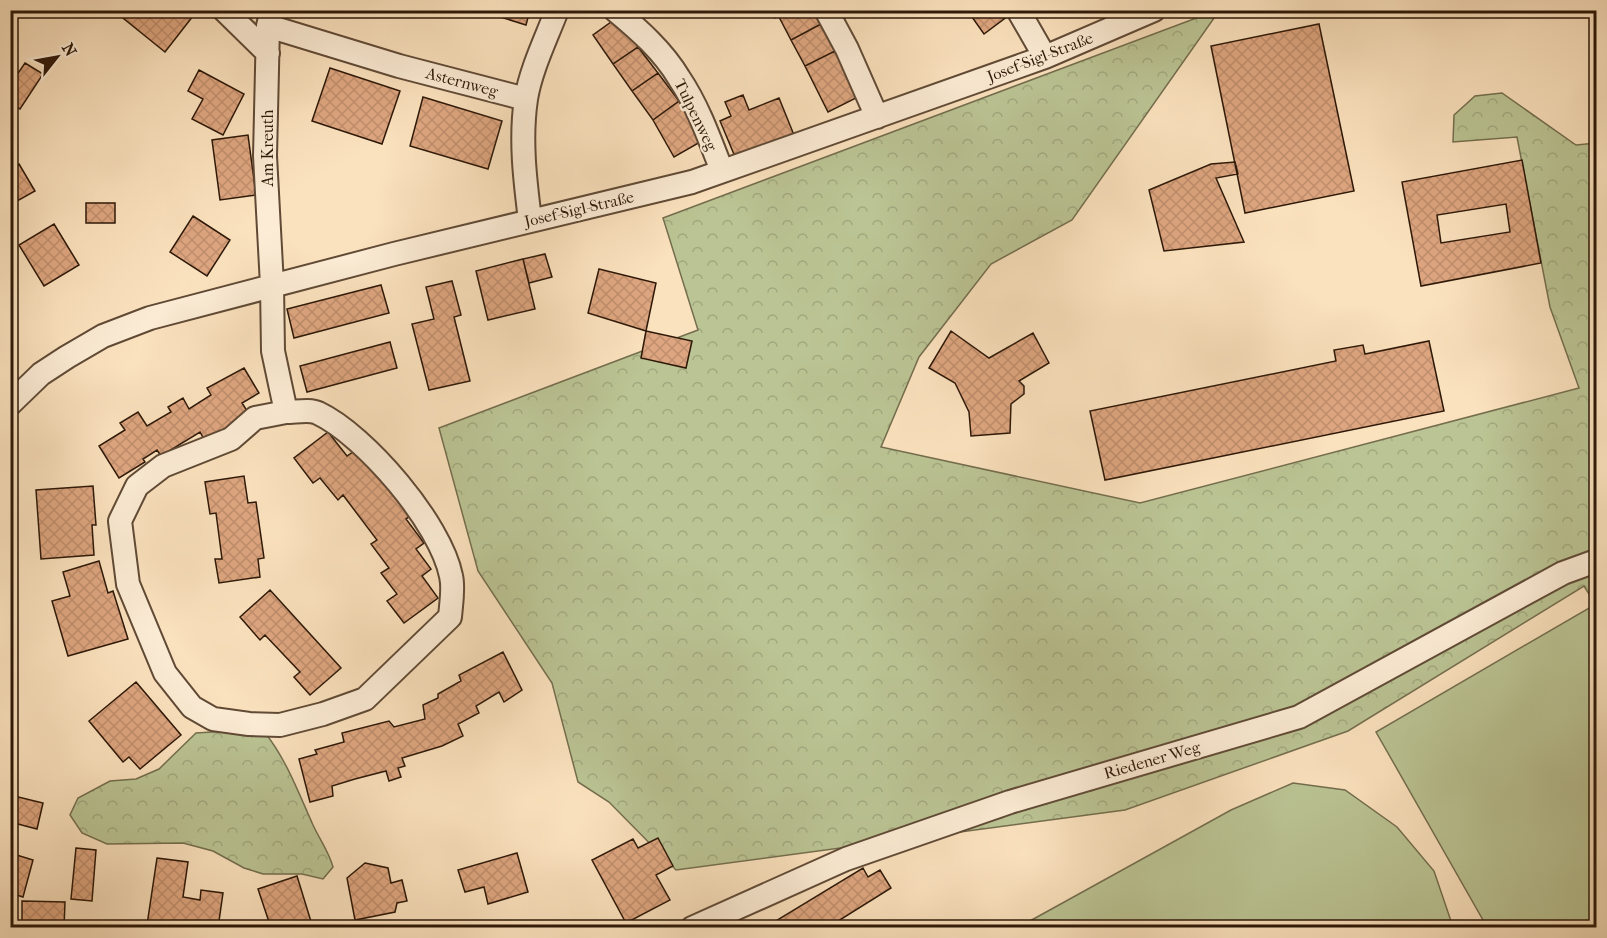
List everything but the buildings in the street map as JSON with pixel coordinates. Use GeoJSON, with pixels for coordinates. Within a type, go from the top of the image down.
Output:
{"type":"FeatureCollection","features":[{"type":"Feature","properties":{"kind":"street"},"geometry":{"type":"LineString","coordinates":[[224,10],[268,52]]}},
{"type":"Feature","properties":{"kind":"street"},"geometry":{"type":"LineString","coordinates":[[530,220],[523,157],[526,99],[535,67],[557,10]]}},
{"type":"Feature","properties":{"kind":"street","name":"Tulpenweg"},"geometry":{"type":"LineString","coordinates":[[615,10],[644,34],[679,77],[704,127],[722,171]]}},
{"type":"Feature","properties":{"kind":"street"},"geometry":{"type":"LineString","coordinates":[[826,10],[847,49],[877,117]]}},
{"type":"Feature","properties":{"kind":"street"},"geometry":{"type":"LineString","coordinates":[[1018,10],[1045,57]]}},
{"type":"Feature","properties":{"kind":"street","name":"Josef-Sigl-Straße"},"geometry":{"type":"LineString","coordinates":[[10,404],[41,374],[103,336],[150,318],[530,220],[692,182],[1045,57],[1154,10]]}},
{"type":"Feature","properties":{"kind":"street","name":"Am Kreuth"},"geometry":{"type":"LineString","coordinates":[[270,19],[265,156],[273,351],[286,412]]}},
{"type":"Feature","properties":{"kind":"street","name":"Asternweg"},"geometry":{"type":"LineString","coordinates":[[270,19],[399,66],[526,99]]}},
{"type":"Feature","properties":{"kind":"street"},"geometry":{"type":"LineString","coordinates":[[286,412],[316,412],[345,429],[404,491],[435,534],[451,576],[450,617],[365,699],[323,714],[280,725],[213,719],[192,707],[165,674],[128,584],[120,521],[137,486],[163,466],[231,439],[255,418],[286,412]]}},
{"type":"Feature","properties":{"kind":"street","name":"Riedener Weg"},"geometry":{"type":"LineString","coordinates":[[692,927],[846,859],[1010,802],[1299,717],[1563,573],[1596,561]]}},
{"type":"Feature","properties":{"kind":"green space"},"geometry":{"type":"Polygon","coordinates":[[[1219,11],[1072,220],[991,264],[919,357],[881,447],[1140,503],[1579,388],[1550,307],[1517,137],[1453,142],[1454,115],[1475,96],[1502,93],[1576,145],[1596,143],[1596,605],[1584,586],[1348,731],[1125,810],[676,870],[609,802],[578,782],[552,683],[478,571],[439,428],[698,330],[663,218],[1219,11]]]}},
{"type":"Feature","properties":{"kind":"green space"},"geometry":{"type":"Polygon","coordinates":[[[1596,604],[1596,927],[1487,927],[1376,732],[1596,604]]]}},
{"type":"Feature","properties":{"kind":"green space"},"geometry":{"type":"Polygon","coordinates":[[[228,731],[266,734],[273,744],[292,778],[333,867],[323,879],[302,874],[263,874],[244,868],[213,851],[183,843],[107,844],[82,833],[70,815],[78,798],[110,781],[136,779],[159,769],[196,733],[228,731]]]}},
{"type":"Feature","properties":{"kind":"green space"},"geometry":{"type":"Polygon","coordinates":[[[1293,783],[1345,790],[1397,827],[1434,871],[1453,927],[1019,927],[1231,810],[1293,783]]]}}]}
